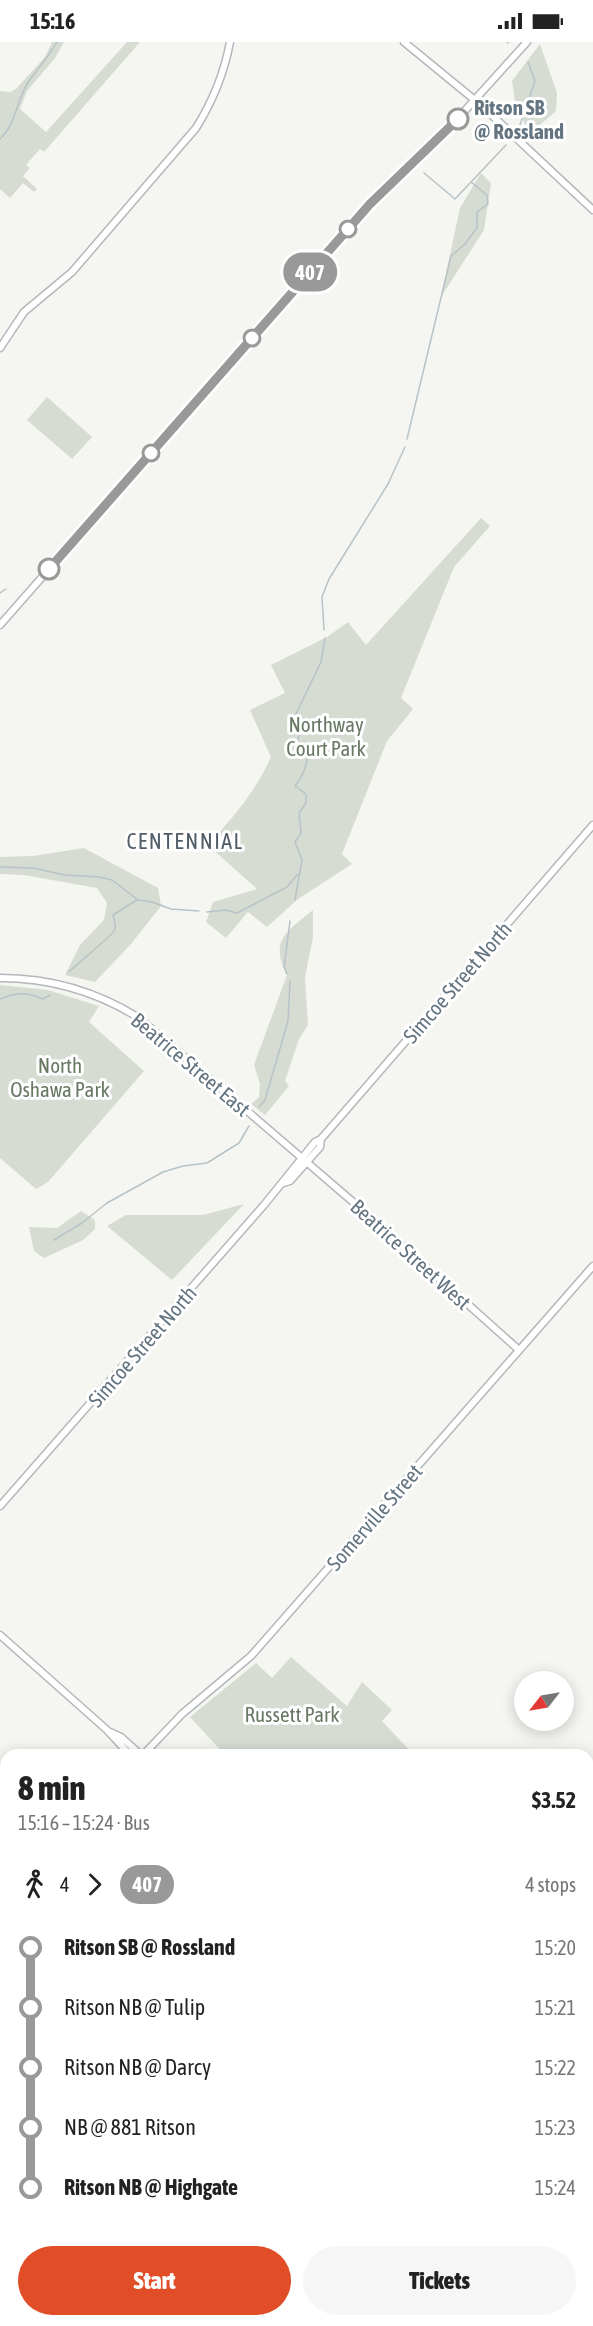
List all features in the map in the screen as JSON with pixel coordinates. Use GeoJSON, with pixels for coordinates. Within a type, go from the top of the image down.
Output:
{"type":"FeatureCollection","features":[{"type":"Feature","properties":{"kind":"main road"},"geometry":{"type":"LineString","coordinates":[[0,348],[24,312],[72,272],[196,128],[210,106],[225,68],[230,42]]}},
{"type":"Feature","properties":{"kind":"main road"},"geometry":{"type":"LineString","coordinates":[[404,42],[475,100],[593,210]]}},
{"type":"Feature","properties":{"kind":"main road"},"geometry":{"type":"LineString","coordinates":[[0,625],[370,204],[475,100],[527,42]]}},
{"type":"Feature","properties":{"kind":"main road","name":"Simcoe Street North"},"geometry":{"type":"LineString","coordinates":[[0,1506],[283,1184],[290,1181],[303,1160],[320,1147],[321,1139],[593,825]]}},
{"type":"Feature","properties":{"kind":"main road","name":"Beatrice Street East"},"geometry":{"type":"LineString","coordinates":[[0,978],[45,980],[78,989],[122,1007],[169,1043],[303,1160]]}},
{"type":"Feature","properties":{"kind":"main road","name":"Beatrice Street West"},"geometry":{"type":"LineString","coordinates":[[303,1160],[519,1350]]}},
{"type":"Feature","properties":{"kind":"main road","name":"Somerville Street"},"geometry":{"type":"LineString","coordinates":[[148,1749],[182,1714],[251,1656],[593,1266]]}},
{"type":"Feature","properties":{"kind":"main road"},"geometry":{"type":"LineString","coordinates":[[0,1635],[107,1730],[124,1749]]}},
{"type":"Feature","properties":{"kind":"main road"},"geometry":{"type":"LineString","coordinates":[[107,1730],[121,1737],[135,1749]]}},
{"type":"Feature","properties":{"kind":"green space"},"geometry":{"type":"Polygon","coordinates":[[[52,42],[64,42],[55,58],[27,91],[20,109],[46,132],[127,42],[140,42],[44,152],[40,149],[26,165],[30,168],[23,176],[37,189],[34,192],[23,183],[10,198],[0,189],[0,91],[10,92],[16,89],[45,57],[52,42]]]}},
{"type":"Feature","properties":{"kind":"green space"},"geometry":{"type":"Polygon","coordinates":[[[540,44],[557,93],[556,111],[529,134],[515,101],[512,81],[540,44]]]}},
{"type":"Feature","properties":{"kind":"green space"},"geometry":{"type":"Polygon","coordinates":[[[481,173],[491,183],[484,230],[441,297],[460,208],[481,173]]]}},
{"type":"Feature","properties":{"kind":"green space"},"geometry":{"type":"Polygon","coordinates":[[[47,397],[92,437],[72,459],[27,420],[47,397]]]}},
{"type":"Feature","properties":{"kind":"green space","name":"Northway Court Park"},"geometry":{"type":"Polygon","coordinates":[[[481,518],[490,526],[454,567],[401,698],[413,709],[387,741],[342,854],[352,864],[298,899],[267,927],[248,912],[226,938],[206,922],[213,902],[257,889],[200,838],[215,837],[223,828],[253,789],[271,757],[250,710],[285,693],[271,665],[327,637],[348,622],[366,645],[481,518]]]}},
{"type":"Feature","properties":{"kind":"green space"},"geometry":{"type":"Polygon","coordinates":[[[84,848],[158,888],[161,906],[131,944],[95,982],[65,975],[80,945],[104,920],[107,903],[97,888],[24,875],[0,874],[0,857],[33,856],[84,848]]]}},
{"type":"Feature","properties":{"kind":"green space"},"geometry":{"type":"Polygon","coordinates":[[[313,910],[313,937],[305,977],[308,1025],[299,1039],[285,1081],[289,1086],[265,1115],[251,1104],[259,1097],[260,1084],[254,1065],[287,975],[282,963],[280,945],[295,924],[313,910]]]}},
{"type":"Feature","properties":{"kind":"green space","name":"North Oshawa Park"},"geometry":{"type":"Polygon","coordinates":[[[0,985],[48,990],[99,1006],[89,1022],[144,1071],[48,1182],[36,1189],[0,1158],[0,985]]]}},
{"type":"Feature","properties":{"kind":"green space"},"geometry":{"type":"Polygon","coordinates":[[[244,1204],[172,1280],[107,1226],[126,1215],[203,1215],[244,1204]]]}},
{"type":"Feature","properties":{"kind":"green space"},"geometry":{"type":"Polygon","coordinates":[[[81,1211],[95,1220],[95,1229],[83,1240],[44,1258],[34,1251],[29,1227],[57,1228],[81,1211]]]}},
{"type":"Feature","properties":{"kind":"green space","name":"Russett Park"},"geometry":{"type":"Polygon","coordinates":[[[291,1657],[347,1706],[362,1682],[392,1710],[382,1721],[408,1749],[219,1749],[190,1717],[256,1663],[272,1678],[291,1657]]]}},
{"type":"Feature","properties":{"kind":"waterway"},"geometry":{"type":"LineString","coordinates":[[0,139],[13,120],[27,84],[57,42]]}},
{"type":"Feature","properties":{"kind":"waterway"},"geometry":{"type":"LineString","coordinates":[[520,125],[535,81],[528,62]]}},
{"type":"Feature","properties":{"kind":"waterway"},"geometry":{"type":"LineString","coordinates":[[424,173],[455,199],[506,145]]}},
{"type":"Feature","properties":{"kind":"waterway"},"geometry":{"type":"LineString","coordinates":[[407,439],[451,256],[465,244],[477,228],[477,212],[488,204],[487,195],[471,182]]}},
{"type":"Feature","properties":{"kind":"waterway"},"geometry":{"type":"LineString","coordinates":[[324,630],[322,597],[329,579],[388,484],[405,447]]}},
{"type":"Feature","properties":{"kind":"waterway"},"geometry":{"type":"LineString","coordinates":[[0,593],[6,589]]}},
{"type":"Feature","properties":{"kind":"waterway"},"geometry":{"type":"LineString","coordinates":[[295,900],[302,860],[295,842],[301,833],[299,813],[306,803],[306,794],[295,786],[304,771],[307,753],[296,746],[300,732],[294,718],[321,662],[325,638]]}},
{"type":"Feature","properties":{"kind":"waterway"},"geometry":{"type":"LineString","coordinates":[[0,867],[33,868],[65,875],[99,877],[112,880],[138,900],[171,909],[199,911]]}},
{"type":"Feature","properties":{"kind":"waterway"},"geometry":{"type":"LineString","coordinates":[[207,912],[225,910],[237,913],[287,887],[298,874]]}},
{"type":"Feature","properties":{"kind":"waterway"},"geometry":{"type":"LineString","coordinates":[[69,972],[113,932],[115,929],[113,915],[137,900]]}},
{"type":"Feature","properties":{"kind":"waterway"},"geometry":{"type":"LineString","coordinates":[[287,974],[284,967],[290,921]]}},
{"type":"Feature","properties":{"kind":"waterway"},"geometry":{"type":"LineString","coordinates":[[259,1107],[265,1100],[288,1021],[290,981]]}},
{"type":"Feature","properties":{"kind":"waterway"},"geometry":{"type":"LineString","coordinates":[[0,999],[17,994],[32,995],[43,999],[50,995]]}},
{"type":"Feature","properties":{"kind":"waterway"},"geometry":{"type":"LineString","coordinates":[[54,1240],[82,1223],[107,1203],[163,1172],[183,1166],[207,1163],[239,1143],[249,1126]]}},
{"type":"Feature","properties":{"kind":"bus line","name":"407"},"geometry":{"type":"LineString","coordinates":[[49,569],[340,237],[370,204],[458,119]]}},
{"type":"Feature","properties":{"kind":"place","name":"Ritson SB @ Rossland"},"geometry":{"type":"Point","coordinates":[458,119]}},
{"type":"Feature","properties":{"kind":"district","name":"CENTENNIAL"},"geometry":{"type":"Point","coordinates":[185,841]}}]}
